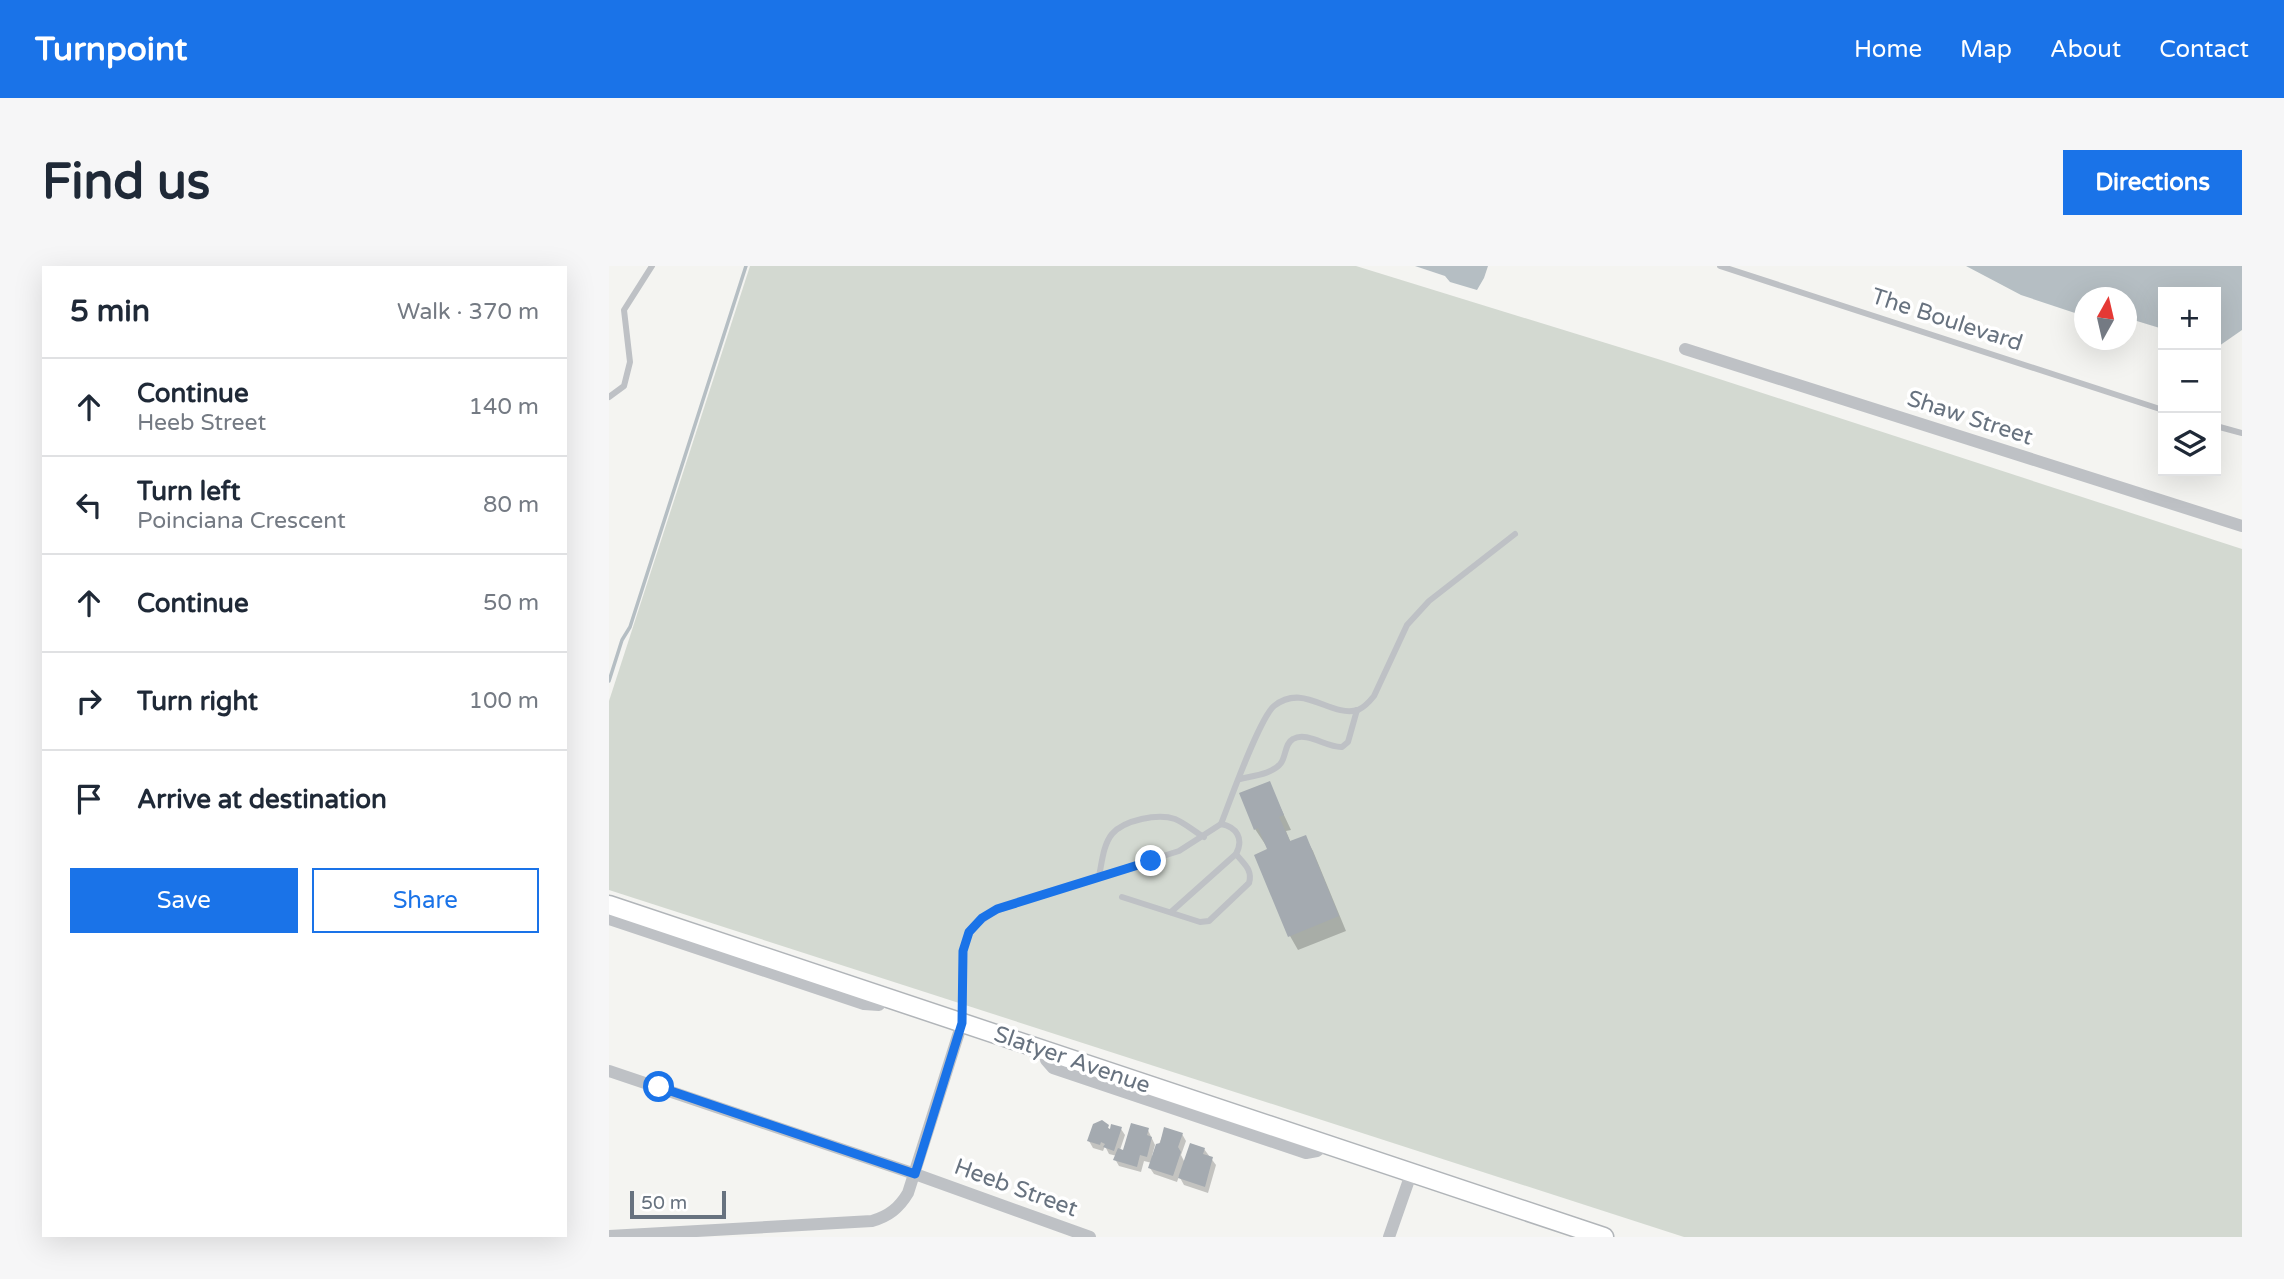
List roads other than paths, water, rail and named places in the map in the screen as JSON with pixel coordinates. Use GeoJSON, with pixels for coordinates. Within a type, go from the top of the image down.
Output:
{"type":"FeatureCollection","features":[{"type":"Feature","properties":{"kind":"main road","name":"Slatyer Avenue"},"geometry":{"type":"LineString","coordinates":[[609,905],[1604,1237]]}},
{"type":"Feature","properties":{"kind":"street","name":"Shaw Street"},"geometry":{"type":"LineString","coordinates":[[1685,349],[2242,526]]}},
{"type":"Feature","properties":{"kind":"street"},"geometry":{"type":"LineString","coordinates":[[609,919],[864,1004],[879,1005],[885,997]]}},
{"type":"Feature","properties":{"kind":"street"},"geometry":{"type":"LineString","coordinates":[[609,1236],[872,1221],[887,1216],[901,1205],[915,1174],[962,1023]]}},
{"type":"Feature","properties":{"kind":"street","name":"Heeb Street"},"geometry":{"type":"LineString","coordinates":[[609,1071],[915,1174],[1075,1235],[1090,1237]]}},
{"type":"Feature","properties":{"kind":"street"},"geometry":{"type":"LineString","coordinates":[[1389,1237],[1411,1174]]}},
{"type":"Feature","properties":{"kind":"street","name":"Slatyer Avenue"},"geometry":{"type":"LineString","coordinates":[[1495,1201],[1507,1214],[1578,1237]]}},
{"type":"Feature","properties":{"kind":"lane"},"geometry":{"type":"LineString","coordinates":[[609,397],[624,386],[630,362],[624,310],[652,266]]}},
{"type":"Feature","properties":{"kind":"lane","name":"The Boulevard"},"geometry":{"type":"LineString","coordinates":[[1720,266],[2158,408]]}},
{"type":"Feature","properties":{"kind":"lane"},"geometry":{"type":"LineString","coordinates":[[2221,427],[2242,433]]}},
{"type":"Feature","properties":{"kind":"lane"},"geometry":{"type":"LineString","coordinates":[[1240,779],[1280,765],[1287,744],[1293,738],[1303,737],[1334,748],[1342,747],[1348,741],[1357,710],[1374,696],[1407,625],[1429,601],[1515,534]]}},
{"type":"Feature","properties":{"kind":"lane"},"geometry":{"type":"LineString","coordinates":[[962,1023],[963,951],[969,932],[982,918],[997,909],[1179,851],[1204,837],[1221,824],[1262,724],[1273,707],[1288,698],[1307,698],[1344,710],[1357,710]]}},
{"type":"Feature","properties":{"kind":"lane"},"geometry":{"type":"LineString","coordinates":[[1099,876],[1105,849],[1112,835],[1123,825],[1159,816],[1175,819],[1204,837]]}},
{"type":"Feature","properties":{"kind":"lane"},"geometry":{"type":"LineString","coordinates":[[1171,912],[1236,855],[1240,838],[1236,831],[1221,824]]}},
{"type":"Feature","properties":{"kind":"lane"},"geometry":{"type":"LineString","coordinates":[[1122,898],[1200,922],[1209,921],[1249,883],[1249,869],[1236,855]]}},
{"type":"Feature","properties":{"kind":"waterway"},"geometry":{"type":"LineString","coordinates":[[609,681],[622,640],[630,627],[746,266]]}}]}
